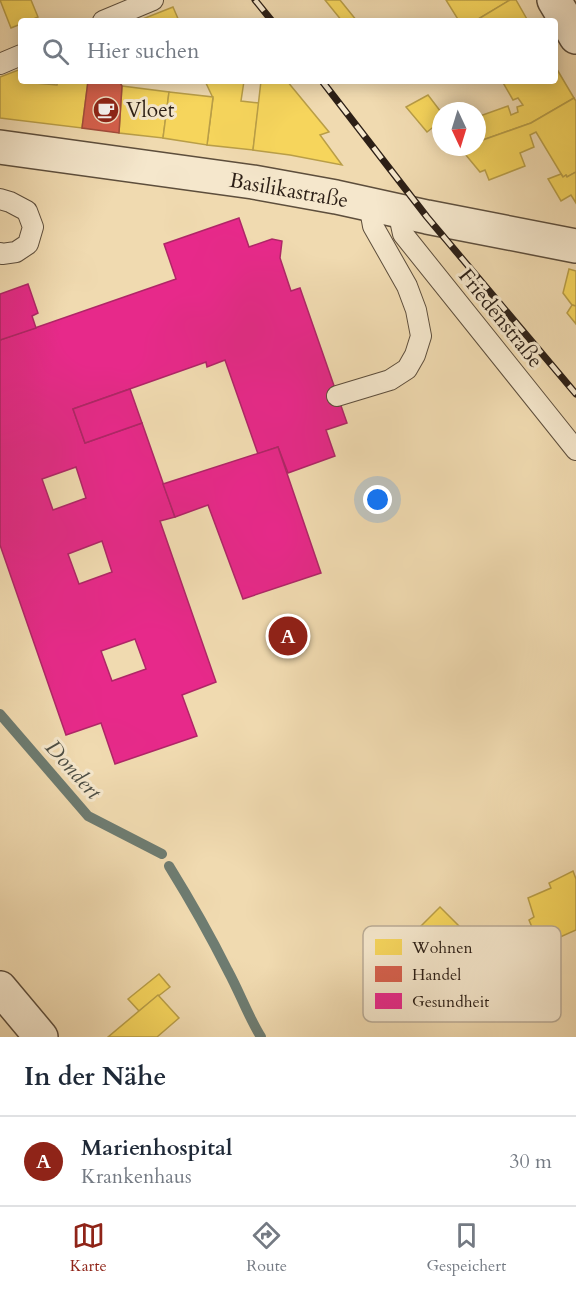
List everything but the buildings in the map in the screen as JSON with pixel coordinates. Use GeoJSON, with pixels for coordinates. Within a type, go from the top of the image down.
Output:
{"type":"FeatureCollection","features":[{"type":"Feature","properties":{"kind":"street"},"geometry":{"type":"LineString","coordinates":[[554,0],[576,37]]}},
{"type":"Feature","properties":{"kind":"street","name":"Basilikastraße"},"geometry":{"type":"LineString","coordinates":[[0,147],[253,182],[576,246]]}},
{"type":"Feature","properties":{"kind":"street"},"geometry":{"type":"LineString","coordinates":[[2,995],[41,1037]]}},
{"type":"Feature","properties":{"kind":"lane"},"geometry":{"type":"LineString","coordinates":[[110,18],[153,0]]}},
{"type":"Feature","properties":{"kind":"lane"},"geometry":{"type":"LineString","coordinates":[[0,64],[18,57]]}},
{"type":"Feature","properties":{"kind":"lane"},"geometry":{"type":"LineString","coordinates":[[0,199],[27,211],[33,227],[28,244],[16,252],[0,253]]}},
{"type":"Feature","properties":{"kind":"lane"},"geometry":{"type":"LineString","coordinates":[[338,396],[390,380],[407,369],[415,355],[421,336],[416,310],[407,286],[373,226],[383,207]]}},
{"type":"Feature","properties":{"kind":"lane","name":"Friedenstraße"},"geometry":{"type":"LineString","coordinates":[[383,207],[576,450]]}},
{"type":"Feature","properties":{"kind":"waterway","name":"Dondert"},"geometry":{"type":"LineString","coordinates":[[0,714],[88,816],[162,854]]}},
{"type":"Feature","properties":{"kind":"waterway","name":"Dondert"},"geometry":{"type":"LineString","coordinates":[[169,866],[214,944],[261,1037]]}},
{"type":"Feature","properties":{"kind":"railway"},"geometry":{"type":"LineString","coordinates":[[255,0],[270,18]]}},
{"type":"Feature","properties":{"kind":"railway"},"geometry":{"type":"LineString","coordinates":[[324,84],[427,217],[576,394]]}},
{"type":"Feature","properties":{"kind":"place","name":"Vloet"},"geometry":{"type":"Point","coordinates":[106,110]}},
{"type":"Feature","properties":{"kind":"place","name":"Marienhospital"},"geometry":{"type":"Point","coordinates":[288,636]}}]}
